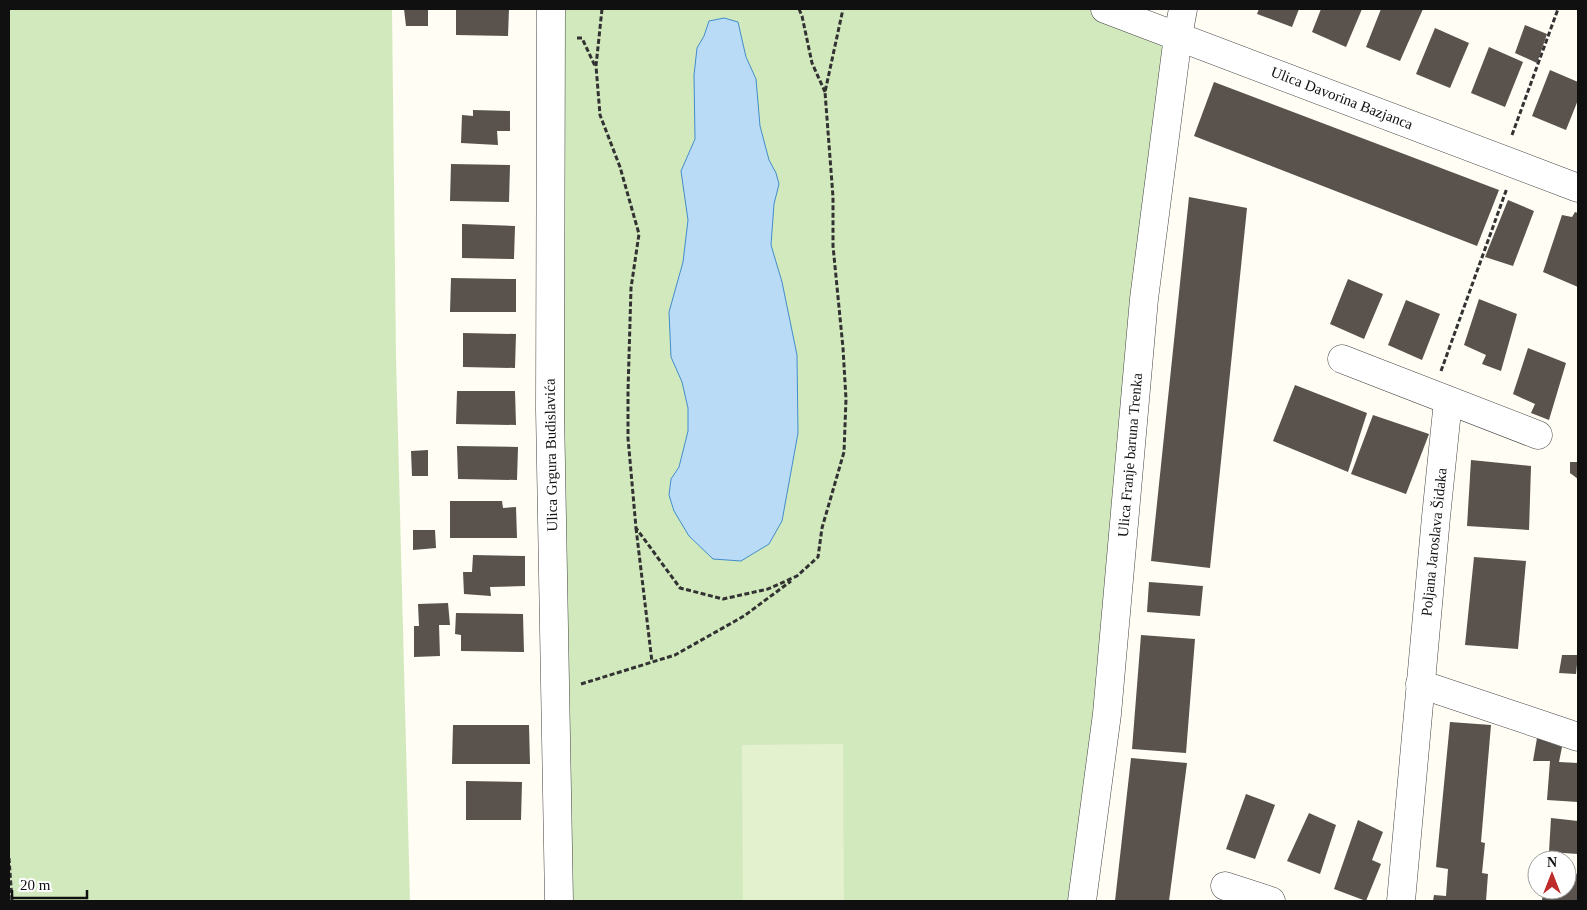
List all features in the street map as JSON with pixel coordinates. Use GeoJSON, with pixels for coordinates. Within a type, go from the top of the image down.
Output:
{"type":"FeatureCollection","features":[{"type":"Feature","properties":{"kind":"street","name":"Ulica Grgura Budislavića"},"geometry":{"type":"LineString","coordinates":[[551,9],[550,410],[559,901]]}},
{"type":"Feature","properties":{"kind":"street","name":"Ulica Davorina Bazjanca"},"geometry":{"type":"LineString","coordinates":[[1105,9],[1578,188]]}},
{"type":"Feature","properties":{"kind":"street","name":"Ulica Franje baruna Trenka"},"geometry":{"type":"LineString","coordinates":[[1082,901],[1107,714],[1144,299],[1183,9]]}},
{"type":"Feature","properties":{"kind":"street"},"geometry":{"type":"LineString","coordinates":[[1342,359],[1538,436]]}},
{"type":"Feature","properties":{"kind":"street","name":"Poljana Jaroslava Šidaka"},"geometry":{"type":"LineString","coordinates":[[1400,901],[1420,684],[1440,398]]}},
{"type":"Feature","properties":{"kind":"street"},"geometry":{"type":"LineString","coordinates":[[1420,684],[1578,737]]}},
{"type":"Feature","properties":{"kind":"street"},"geometry":{"type":"LineString","coordinates":[[1225,886],[1271,901]]}},
{"type":"Feature","properties":{"kind":"path"},"geometry":{"type":"LineString","coordinates":[[602,9],[596,66],[600,115],[620,168],[639,234],[631,288],[628,438],[636,528],[652,662]]}},
{"type":"Feature","properties":{"kind":"path"},"geometry":{"type":"LineString","coordinates":[[799,9],[812,63],[825,92]]}},
{"type":"Feature","properties":{"kind":"path"},"geometry":{"type":"LineString","coordinates":[[556,691],[675,654],[744,616],[797,576],[818,557],[822,528],[844,452],[846,399],[843,348],[832,246],[833,196],[825,92],[843,9]]}},
{"type":"Feature","properties":{"kind":"path"},"geometry":{"type":"LineString","coordinates":[[1440,398],[1510,162],[1558,9]]}},
{"type":"Feature","properties":{"kind":"path"},"geometry":{"type":"LineString","coordinates":[[636,528],[680,588],[723,598],[768,589],[797,576]]}},
{"type":"Feature","properties":{"kind":"path"},"geometry":{"type":"LineString","coordinates":[[9,858],[12,901]]}},
{"type":"Feature","properties":{"kind":"green space"},"geometry":{"type":"Polygon","coordinates":[[[9,9],[392,9],[396,357],[410,901],[9,901],[9,9]]]}},
{"type":"Feature","properties":{"kind":"green space"},"geometry":{"type":"Polygon","coordinates":[[[551,9],[1105,9],[1178,36],[1084,901],[559,901],[551,9]]]}},
{"type":"Feature","properties":{"kind":"green space"},"geometry":{"type":"Polygon","coordinates":[[[843,744],[844,901],[743,901],[742,745],[843,744]]]}},
{"type":"Feature","properties":{"kind":"water"},"geometry":{"type":"Polygon","coordinates":[[[724,18],[738,22],[746,57],[756,79],[760,126],[769,160],[779,184],[774,204],[771,245],[782,282],[797,355],[798,433],[782,521],[769,544],[741,561],[713,559],[689,536],[674,511],[669,495],[671,479],[679,467],[688,431],[688,408],[682,382],[671,357],[669,312],[683,262],[688,220],[681,171],[695,139],[694,75],[697,48],[704,36],[709,21],[724,18]]]}},
{"type":"Feature","properties":{"kind":"building"},"geometry":{"type":"Polygon","coordinates":[[[404,9],[428,9],[428,26],[406,26],[404,9]]]}},
{"type":"Feature","properties":{"kind":"building"},"geometry":{"type":"Polygon","coordinates":[[[456,9],[509,9],[508,36],[456,35],[456,9]]]}},
{"type":"Feature","properties":{"kind":"building"},"geometry":{"type":"Polygon","coordinates":[[[1259,9],[1299,9],[1292,27],[1257,14],[1259,9]]]}},
{"type":"Feature","properties":{"kind":"building"},"geometry":{"type":"Polygon","coordinates":[[[1321,9],[1362,9],[1346,47],[1312,32],[1321,9]]]}},
{"type":"Feature","properties":{"kind":"building"},"geometry":{"type":"Polygon","coordinates":[[[1381,9],[1423,9],[1400,61],[1366,47],[1381,9]]]}},
{"type":"Feature","properties":{"kind":"building"},"geometry":{"type":"Polygon","coordinates":[[[1525,25],[1547,34],[1537,63],[1515,53],[1525,25]]]}},
{"type":"Feature","properties":{"kind":"building"},"geometry":{"type":"Polygon","coordinates":[[[1435,28],[1469,43],[1450,88],[1416,74],[1435,28]]]}},
{"type":"Feature","properties":{"kind":"building"},"geometry":{"type":"Polygon","coordinates":[[[1489,47],[1523,62],[1505,107],[1471,93],[1489,47]]]}},
{"type":"Feature","properties":{"kind":"building"},"geometry":{"type":"Polygon","coordinates":[[[1550,70],[1578,82],[1578,100],[1566,130],[1532,116],[1550,70]]]}},
{"type":"Feature","properties":{"kind":"building"},"geometry":{"type":"Polygon","coordinates":[[[1214,82],[1499,190],[1477,246],[1194,136],[1214,82]]]}},
{"type":"Feature","properties":{"kind":"building"},"geometry":{"type":"Polygon","coordinates":[[[473,110],[510,111],[510,131],[497,131],[498,145],[461,143],[462,115],[473,116],[473,110]]]}},
{"type":"Feature","properties":{"kind":"building"},"geometry":{"type":"Polygon","coordinates":[[[451,164],[510,165],[509,202],[450,201],[451,164]]]}},
{"type":"Feature","properties":{"kind":"building"},"geometry":{"type":"Polygon","coordinates":[[[1189,197],[1247,208],[1210,568],[1151,561],[1189,197]]]}},
{"type":"Feature","properties":{"kind":"building"},"geometry":{"type":"Polygon","coordinates":[[[1508,200],[1534,211],[1513,266],[1485,257],[1508,200]]]}},
{"type":"Feature","properties":{"kind":"building"},"geometry":{"type":"Polygon","coordinates":[[[1575,212],[1578,213],[1578,287],[1543,272],[1562,215],[1572,217],[1575,212]]]}},
{"type":"Feature","properties":{"kind":"building"},"geometry":{"type":"Polygon","coordinates":[[[462,224],[515,226],[514,259],[462,258],[462,224]]]}},
{"type":"Feature","properties":{"kind":"building"},"geometry":{"type":"Polygon","coordinates":[[[451,278],[516,279],[516,312],[450,312],[451,278]]]}},
{"type":"Feature","properties":{"kind":"building"},"geometry":{"type":"Polygon","coordinates":[[[1348,279],[1383,294],[1364,339],[1330,324],[1348,279]]]}},
{"type":"Feature","properties":{"kind":"building"},"geometry":{"type":"Polygon","coordinates":[[[1479,299],[1517,314],[1501,371],[1482,364],[1486,355],[1464,345],[1479,299]]]}},
{"type":"Feature","properties":{"kind":"building"},"geometry":{"type":"Polygon","coordinates":[[[1406,300],[1440,314],[1422,360],[1388,345],[1406,300]]]}},
{"type":"Feature","properties":{"kind":"building"},"geometry":{"type":"Polygon","coordinates":[[[463,333],[516,334],[515,368],[463,367],[463,333]]]}},
{"type":"Feature","properties":{"kind":"building"},"geometry":{"type":"Polygon","coordinates":[[[1528,348],[1566,363],[1549,420],[1531,413],[1535,404],[1513,394],[1528,348]]]}},
{"type":"Feature","properties":{"kind":"building"},"geometry":{"type":"Polygon","coordinates":[[[1295,385],[1367,413],[1348,472],[1273,441],[1295,385]]]}},
{"type":"Feature","properties":{"kind":"building"},"geometry":{"type":"Polygon","coordinates":[[[457,391],[515,391],[516,425],[456,424],[457,391]]]}},
{"type":"Feature","properties":{"kind":"building"},"geometry":{"type":"Polygon","coordinates":[[[1373,415],[1429,434],[1406,494],[1351,474],[1373,415]]]}},
{"type":"Feature","properties":{"kind":"building"},"geometry":{"type":"Polygon","coordinates":[[[457,446],[518,447],[517,480],[458,479],[457,446]]]}},
{"type":"Feature","properties":{"kind":"building"},"geometry":{"type":"Polygon","coordinates":[[[428,450],[428,476],[412,476],[411,451],[428,450]]]}},
{"type":"Feature","properties":{"kind":"building"},"geometry":{"type":"Polygon","coordinates":[[[1471,460],[1531,466],[1529,530],[1467,526],[1471,460]]]}},
{"type":"Feature","properties":{"kind":"building"},"geometry":{"type":"Polygon","coordinates":[[[1570,462],[1578,462],[1578,479],[1570,473],[1570,462]]]}},
{"type":"Feature","properties":{"kind":"building"},"geometry":{"type":"Polygon","coordinates":[[[450,501],[502,501],[503,508],[516,507],[517,538],[450,538],[450,501]]]}},
{"type":"Feature","properties":{"kind":"building"},"geometry":{"type":"Polygon","coordinates":[[[413,530],[435,530],[436,548],[413,550],[413,530]]]}},
{"type":"Feature","properties":{"kind":"building"},"geometry":{"type":"Polygon","coordinates":[[[473,555],[525,556],[525,586],[490,587],[491,596],[464,594],[463,572],[472,572],[473,555]]]}},
{"type":"Feature","properties":{"kind":"building"},"geometry":{"type":"Polygon","coordinates":[[[1474,557],[1526,561],[1518,649],[1465,645],[1474,557]]]}},
{"type":"Feature","properties":{"kind":"building"},"geometry":{"type":"Polygon","coordinates":[[[1149,582],[1203,586],[1200,616],[1147,612],[1149,582]]]}},
{"type":"Feature","properties":{"kind":"building"},"geometry":{"type":"Polygon","coordinates":[[[448,603],[450,625],[439,625],[440,656],[414,657],[414,626],[419,626],[418,604],[448,603]]]}},
{"type":"Feature","properties":{"kind":"building"},"geometry":{"type":"Polygon","coordinates":[[[456,613],[523,614],[524,652],[461,651],[461,635],[455,634],[456,613]]]}},
{"type":"Feature","properties":{"kind":"building"},"geometry":{"type":"Polygon","coordinates":[[[1141,635],[1195,639],[1186,753],[1132,749],[1141,635]]]}},
{"type":"Feature","properties":{"kind":"building"},"geometry":{"type":"Polygon","coordinates":[[[1562,655],[1578,655],[1576,674],[1559,673],[1562,655]]]}},
{"type":"Feature","properties":{"kind":"building"},"geometry":{"type":"Polygon","coordinates":[[[1450,722],[1491,725],[1481,842],[1485,843],[1482,873],[1488,874],[1486,901],[1433,901],[1434,895],[1446,896],[1448,869],[1436,867],[1450,722]]]}},
{"type":"Feature","properties":{"kind":"building"},"geometry":{"type":"Polygon","coordinates":[[[453,725],[529,725],[530,764],[452,764],[453,725]]]}},
{"type":"Feature","properties":{"kind":"building"},"geometry":{"type":"Polygon","coordinates":[[[1537,738],[1562,747],[1559,762],[1578,763],[1578,802],[1547,800],[1550,761],[1533,761],[1537,738]]]}},
{"type":"Feature","properties":{"kind":"building"},"geometry":{"type":"Polygon","coordinates":[[[1131,758],[1187,763],[1169,901],[1115,901],[1131,758]]]}},
{"type":"Feature","properties":{"kind":"building"},"geometry":{"type":"Polygon","coordinates":[[[466,781],[522,782],[521,820],[466,820],[466,781]]]}},
{"type":"Feature","properties":{"kind":"building"},"geometry":{"type":"Polygon","coordinates":[[[1246,794],[1275,805],[1255,859],[1226,849],[1246,794]]]}},
{"type":"Feature","properties":{"kind":"building"},"geometry":{"type":"Polygon","coordinates":[[[1309,813],[1336,825],[1320,874],[1287,861],[1309,813]]]}},
{"type":"Feature","properties":{"kind":"building"},"geometry":{"type":"Polygon","coordinates":[[[1551,818],[1578,821],[1578,854],[1577,850],[1549,850],[1551,818]]]}},
{"type":"Feature","properties":{"kind":"building"},"geometry":{"type":"Polygon","coordinates":[[[1358,820],[1383,832],[1372,860],[1381,864],[1366,901],[1334,889],[1358,820]]]}},
{"type":"Feature","properties":{"kind":"building"},"geometry":{"type":"Polygon","coordinates":[[[1578,874],[1578,901],[1542,901],[1577,900],[1578,874]]]}}]}
